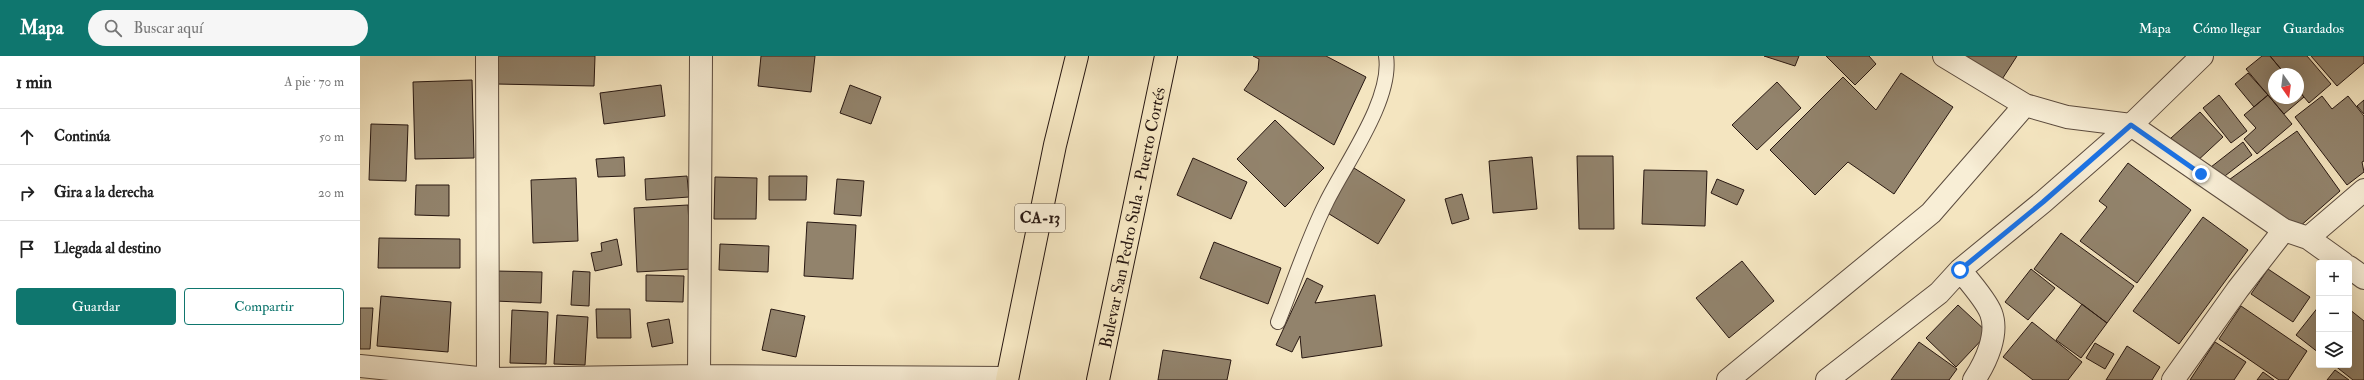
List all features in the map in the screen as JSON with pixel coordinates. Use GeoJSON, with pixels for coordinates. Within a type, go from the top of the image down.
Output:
{"type":"FeatureCollection","features":[{"type":"Feature","properties":{"kind":"highway","name":"CA-13"},"geometry":{"type":"LineString","coordinates":[[1007,379],[1055,145],[1076,56]]}},
{"type":"Feature","properties":{"kind":"highway","name":"Bulevar San Pedro Sula - Puerto Cortés"},"geometry":{"type":"LineString","coordinates":[[1098,380],[1166,56]]}},
{"type":"Feature","properties":{"kind":"street"},"geometry":{"type":"LineString","coordinates":[[487,56],[488,380]]}},
{"type":"Feature","properties":{"kind":"street"},"geometry":{"type":"LineString","coordinates":[[699,376],[701,56]]}},
{"type":"Feature","properties":{"kind":"street"},"geometry":{"type":"LineString","coordinates":[[1944,56],[2025,105],[2067,117],[2131,125],[2284,230],[2308,238],[2339,260]]}},
{"type":"Feature","properties":{"kind":"street"},"geometry":{"type":"LineString","coordinates":[[1827,380],[1939,293],[1960,270],[2038,207],[2131,125],[2202,56]]}},
{"type":"Feature","properties":{"kind":"street"},"geometry":{"type":"LineString","coordinates":[[1728,380],[1930,213],[2025,105]]}},
{"type":"Feature","properties":{"kind":"street"},"geometry":{"type":"LineString","coordinates":[[2308,238],[2364,190]]}},
{"type":"Feature","properties":{"kind":"street"},"geometry":{"type":"LineString","coordinates":[[2173,380],[2238,289],[2284,230]]}},
{"type":"Feature","properties":{"kind":"street"},"geometry":{"type":"LineString","coordinates":[[2352,269],[2364,278]]}},
{"type":"Feature","properties":{"kind":"street"},"geometry":{"type":"LineString","coordinates":[[1960,270],[1991,312],[1994,331],[1983,367],[1974,380]]}},
{"type":"Feature","properties":{"kind":"street"},"geometry":{"type":"LineString","coordinates":[[360,366],[488,380],[699,376],[1007,379]]}},
{"type":"Feature","properties":{"kind":"lane"},"geometry":{"type":"LineString","coordinates":[[1278,322],[1326,204],[1377,107],[1388,70],[1386,56]]}},
{"type":"Feature","properties":{"kind":"building"},"geometry":{"type":"Polygon","coordinates":[[[497,56],[595,56],[594,86],[496,84],[497,56]]]}},
{"type":"Feature","properties":{"kind":"building"},"geometry":{"type":"Polygon","coordinates":[[[761,56],[815,56],[811,92],[758,86],[761,56]]]}},
{"type":"Feature","properties":{"kind":"building"},"geometry":{"type":"Polygon","coordinates":[[[1253,56],[1326,56],[1366,77],[1334,145],[1244,90],[1258,70],[1259,59],[1253,56]]]}},
{"type":"Feature","properties":{"kind":"building"},"geometry":{"type":"Polygon","coordinates":[[[1764,56],[1799,56],[1795,66],[1764,56]]]}},
{"type":"Feature","properties":{"kind":"building"},"geometry":{"type":"Polygon","coordinates":[[[1826,56],[1869,56],[1876,64],[1855,85],[1826,56]]]}},
{"type":"Feature","properties":{"kind":"building"},"geometry":{"type":"Polygon","coordinates":[[[1956,56],[2017,56],[1999,84],[1956,56]]]}},
{"type":"Feature","properties":{"kind":"building"},"geometry":{"type":"Polygon","coordinates":[[[2262,56],[2270,56],[2280,68],[2268,68],[2268,95],[2246,69],[2262,56]]]}},
{"type":"Feature","properties":{"kind":"building"},"geometry":{"type":"Polygon","coordinates":[[[2270,56],[2307,56],[2331,84],[2309,103],[2304,97],[2304,68],[2280,68],[2270,56]]]}},
{"type":"Feature","properties":{"kind":"building"},"geometry":{"type":"Polygon","coordinates":[[[2311,56],[2364,56],[2364,63],[2337,86],[2311,56]]]}},
{"type":"Feature","properties":{"kind":"building"},"geometry":{"type":"Polygon","coordinates":[[[1901,73],[1953,107],[1894,194],[1848,162],[1815,195],[1770,150],[1843,77],[1876,110],[1901,73]]]}},
{"type":"Feature","properties":{"kind":"building"},"geometry":{"type":"Polygon","coordinates":[[[2248,73],[2268,95],[2254,107],[2235,84],[2248,73]]]}},
{"type":"Feature","properties":{"kind":"building"},"geometry":{"type":"Polygon","coordinates":[[[472,80],[474,158],[415,159],[413,82],[472,80]]]}},
{"type":"Feature","properties":{"kind":"building"},"geometry":{"type":"Polygon","coordinates":[[[1777,82],[1801,108],[1757,150],[1732,125],[1777,82]]]}},
{"type":"Feature","properties":{"kind":"building"},"geometry":{"type":"Polygon","coordinates":[[[661,85],[665,116],[604,124],[600,93],[661,85]]]}},
{"type":"Feature","properties":{"kind":"building"},"geometry":{"type":"Polygon","coordinates":[[[850,85],[881,97],[871,124],[840,113],[850,85]]]}},
{"type":"Feature","properties":{"kind":"building"},"geometry":{"type":"Polygon","coordinates":[[[2219,95],[2247,131],[2231,143],[2203,108],[2219,95]]]}},
{"type":"Feature","properties":{"kind":"building"},"geometry":{"type":"Polygon","coordinates":[[[2268,95],[2268,104],[2275,104],[2292,124],[2257,154],[2244,139],[2256,128],[2244,115],[2268,95]]]}},
{"type":"Feature","properties":{"kind":"building"},"geometry":{"type":"Polygon","coordinates":[[[2322,96],[2332,109],[2348,96],[2364,116],[2364,161],[2362,162],[2364,172],[2347,185],[2295,117],[2322,96]]]}},
{"type":"Feature","properties":{"kind":"building"},"geometry":{"type":"Polygon","coordinates":[[[2364,100],[2364,114],[2357,106],[2364,100]]]}},
{"type":"Feature","properties":{"kind":"building"},"geometry":{"type":"Polygon","coordinates":[[[2276,104],[2296,104],[2284,114],[2276,104]]]}},
{"type":"Feature","properties":{"kind":"building"},"geometry":{"type":"Polygon","coordinates":[[[2200,112],[2223,137],[2195,163],[2171,138],[2200,112]]]}},
{"type":"Feature","properties":{"kind":"building"},"geometry":{"type":"Polygon","coordinates":[[[1275,120],[1324,168],[1285,207],[1237,159],[1275,120]]]}},
{"type":"Feature","properties":{"kind":"building"},"geometry":{"type":"Polygon","coordinates":[[[371,124],[408,125],[406,181],[369,180],[371,124]]]}},
{"type":"Feature","properties":{"kind":"building"},"geometry":{"type":"Polygon","coordinates":[[[2297,131],[2340,191],[2298,228],[2226,182],[2297,131]]]}},
{"type":"Feature","properties":{"kind":"building"},"geometry":{"type":"Polygon","coordinates":[[[2243,142],[2252,155],[2221,179],[2211,167],[2243,142]]]}},
{"type":"Feature","properties":{"kind":"building"},"geometry":{"type":"Polygon","coordinates":[[[1577,156],[1613,156],[1614,229],[1579,229],[1577,156]]]}},
{"type":"Feature","properties":{"kind":"building"},"geometry":{"type":"Polygon","coordinates":[[[624,157],[625,176],[598,177],[596,159],[624,157]]]}},
{"type":"Feature","properties":{"kind":"building"},"geometry":{"type":"Polygon","coordinates":[[[1532,157],[1537,209],[1493,213],[1489,161],[1532,157]]]}},
{"type":"Feature","properties":{"kind":"building"},"geometry":{"type":"Polygon","coordinates":[[[1193,158],[1247,182],[1231,219],[1177,195],[1193,158]]]}},
{"type":"Feature","properties":{"kind":"building"},"geometry":{"type":"Polygon","coordinates":[[[2128,163],[2191,210],[2137,283],[2080,241],[2107,207],[2099,201],[2128,163]]]}},
{"type":"Feature","properties":{"kind":"building"},"geometry":{"type":"Polygon","coordinates":[[[1354,168],[1405,200],[1378,244],[1326,212],[1354,168]]]}},
{"type":"Feature","properties":{"kind":"building"},"geometry":{"type":"Polygon","coordinates":[[[1644,170],[1707,171],[1705,226],[1642,224],[1644,170]]]}},
{"type":"Feature","properties":{"kind":"building"},"geometry":{"type":"Polygon","coordinates":[[[687,176],[689,197],[646,200],[645,179],[687,176]]]}},
{"type":"Feature","properties":{"kind":"building"},"geometry":{"type":"Polygon","coordinates":[[[769,176],[807,176],[806,200],[769,200],[769,176]]]}},
{"type":"Feature","properties":{"kind":"building"},"geometry":{"type":"Polygon","coordinates":[[[715,177],[757,178],[756,219],[714,219],[715,177]]]}},
{"type":"Feature","properties":{"kind":"building"},"geometry":{"type":"Polygon","coordinates":[[[576,178],[578,241],[533,243],[531,180],[576,178]]]}},
{"type":"Feature","properties":{"kind":"building"},"geometry":{"type":"Polygon","coordinates":[[[837,179],[864,181],[861,216],[834,214],[837,179]]]}},
{"type":"Feature","properties":{"kind":"building"},"geometry":{"type":"Polygon","coordinates":[[[1717,179],[1744,190],[1737,205],[1711,193],[1717,179]]]}},
{"type":"Feature","properties":{"kind":"building"},"geometry":{"type":"Polygon","coordinates":[[[416,185],[449,185],[449,216],[415,215],[416,185]]]}},
{"type":"Feature","properties":{"kind":"building"},"geometry":{"type":"Polygon","coordinates":[[[1462,194],[1469,219],[1452,224],[1445,199],[1462,194]]]}},
{"type":"Feature","properties":{"kind":"building"},"geometry":{"type":"Polygon","coordinates":[[[688,205],[691,269],[637,272],[634,208],[688,205]]]}},
{"type":"Feature","properties":{"kind":"building"},"geometry":{"type":"Polygon","coordinates":[[[2203,217],[2248,250],[2179,344],[2133,311],[2203,217]]]}},
{"type":"Feature","properties":{"kind":"building"},"geometry":{"type":"Polygon","coordinates":[[[807,222],[856,225],[853,279],[804,276],[807,222]]]}},
{"type":"Feature","properties":{"kind":"building"},"geometry":{"type":"Polygon","coordinates":[[[2061,233],[2134,286],[2107,323],[2034,269],[2061,233]]]}},
{"type":"Feature","properties":{"kind":"building"},"geometry":{"type":"Polygon","coordinates":[[[379,238],[460,239],[460,268],[378,268],[379,238]]]}},
{"type":"Feature","properties":{"kind":"building"},"geometry":{"type":"Polygon","coordinates":[[[617,239],[622,265],[595,271],[591,253],[602,251],[601,243],[617,239]]]}},
{"type":"Feature","properties":{"kind":"building"},"geometry":{"type":"Polygon","coordinates":[[[1214,242],[1281,268],[1268,304],[1200,278],[1214,242]]]}},
{"type":"Feature","properties":{"kind":"building"},"geometry":{"type":"Polygon","coordinates":[[[720,244],[769,246],[768,272],[719,270],[720,244]]]}},
{"type":"Feature","properties":{"kind":"building"},"geometry":{"type":"Polygon","coordinates":[[[1742,261],[1774,301],[1729,338],[1696,298],[1742,261]]]}},
{"type":"Feature","properties":{"kind":"building"},"geometry":{"type":"Polygon","coordinates":[[[2031,269],[2055,288],[2028,320],[2005,302],[2031,269]]]}},
{"type":"Feature","properties":{"kind":"building"},"geometry":{"type":"Polygon","coordinates":[[[2268,269],[2310,297],[2293,322],[2251,294],[2268,269]]]}},
{"type":"Feature","properties":{"kind":"building"},"geometry":{"type":"Polygon","coordinates":[[[496,271],[542,272],[541,303],[495,301],[496,271]]]}},
{"type":"Feature","properties":{"kind":"building"},"geometry":{"type":"Polygon","coordinates":[[[573,271],[590,272],[589,306],[571,305],[573,271]]]}},
{"type":"Feature","properties":{"kind":"building"},"geometry":{"type":"Polygon","coordinates":[[[646,275],[684,276],[683,302],[646,301],[646,275]]]}},
{"type":"Feature","properties":{"kind":"building"},"geometry":{"type":"Polygon","coordinates":[[[1307,278],[1323,286],[1315,303],[1375,295],[1382,346],[1302,358],[1300,336],[1292,352],[1276,345],[1307,278]]]}},
{"type":"Feature","properties":{"kind":"building"},"geometry":{"type":"Polygon","coordinates":[[[381,296],[451,302],[448,352],[377,346],[381,296]]]}},
{"type":"Feature","properties":{"kind":"building"},"geometry":{"type":"Polygon","coordinates":[[[2082,304],[2107,323],[2081,358],[2056,340],[2082,304]]]}},
{"type":"Feature","properties":{"kind":"building"},"geometry":{"type":"Polygon","coordinates":[[[1958,305],[1988,333],[1956,367],[1926,338],[1958,305]]]}},
{"type":"Feature","properties":{"kind":"building"},"geometry":{"type":"Polygon","coordinates":[[[2241,306],[2307,351],[2288,380],[2279,380],[2219,339],[2241,306]]]}},
{"type":"Feature","properties":{"kind":"building"},"geometry":{"type":"Polygon","coordinates":[[[360,308],[373,308],[370,349],[360,349],[360,308]]]}},
{"type":"Feature","properties":{"kind":"building"},"geometry":{"type":"Polygon","coordinates":[[[596,309],[630,309],[631,338],[597,338],[596,309]]]}},
{"type":"Feature","properties":{"kind":"building"},"geometry":{"type":"Polygon","coordinates":[[[771,309],[805,316],[796,357],[762,350],[771,309]]]}},
{"type":"Feature","properties":{"kind":"building"},"geometry":{"type":"Polygon","coordinates":[[[512,310],[548,312],[546,364],[510,363],[512,310]]]}},
{"type":"Feature","properties":{"kind":"building"},"geometry":{"type":"Polygon","coordinates":[[[2316,310],[2316,351],[2296,335],[2316,310]]]}},
{"type":"Feature","properties":{"kind":"building"},"geometry":{"type":"Polygon","coordinates":[[[2352,311],[2364,321],[2364,380],[2353,380],[2338,368],[2352,368],[2352,311]]]}},
{"type":"Feature","properties":{"kind":"building"},"geometry":{"type":"Polygon","coordinates":[[[557,315],[588,317],[585,365],[554,364],[557,315]]]}},
{"type":"Feature","properties":{"kind":"building"},"geometry":{"type":"Polygon","coordinates":[[[669,319],[673,343],[652,347],[647,323],[669,319]]]}},
{"type":"Feature","properties":{"kind":"building"},"geometry":{"type":"Polygon","coordinates":[[[2032,322],[2082,362],[2068,380],[2033,380],[2003,357],[2032,322]]]}},
{"type":"Feature","properties":{"kind":"building"},"geometry":{"type":"Polygon","coordinates":[[[1919,342],[1957,369],[1949,380],[1891,380],[1919,342]]]}},
{"type":"Feature","properties":{"kind":"building"},"geometry":{"type":"Polygon","coordinates":[[[2215,342],[2246,362],[2234,380],[2190,380],[2215,342]]]}},
{"type":"Feature","properties":{"kind":"building"},"geometry":{"type":"Polygon","coordinates":[[[2095,343],[2114,354],[2105,369],[2086,358],[2095,343]]]}},
{"type":"Feature","properties":{"kind":"building"},"geometry":{"type":"Polygon","coordinates":[[[2127,346],[2160,367],[2152,380],[2106,380],[2127,346]]]}},
{"type":"Feature","properties":{"kind":"building"},"geometry":{"type":"Polygon","coordinates":[[[1163,350],[1231,360],[1227,380],[1158,380],[1163,350]]]}},
{"type":"Feature","properties":{"kind":"building"},"geometry":{"type":"Polygon","coordinates":[[[2335,370],[2349,380],[2327,380],[2335,370]]]}},
{"type":"Feature","properties":{"kind":"building"},"geometry":{"type":"Polygon","coordinates":[[[2263,372],[2274,380],[2257,380],[2263,372]]]}},
{"type":"Feature","properties":{"kind":"route"},"geometry":{"type":"LineString","coordinates":[[1960,270],[1979,256],[2043,202],[2131,125],[2201,174]]}}]}
